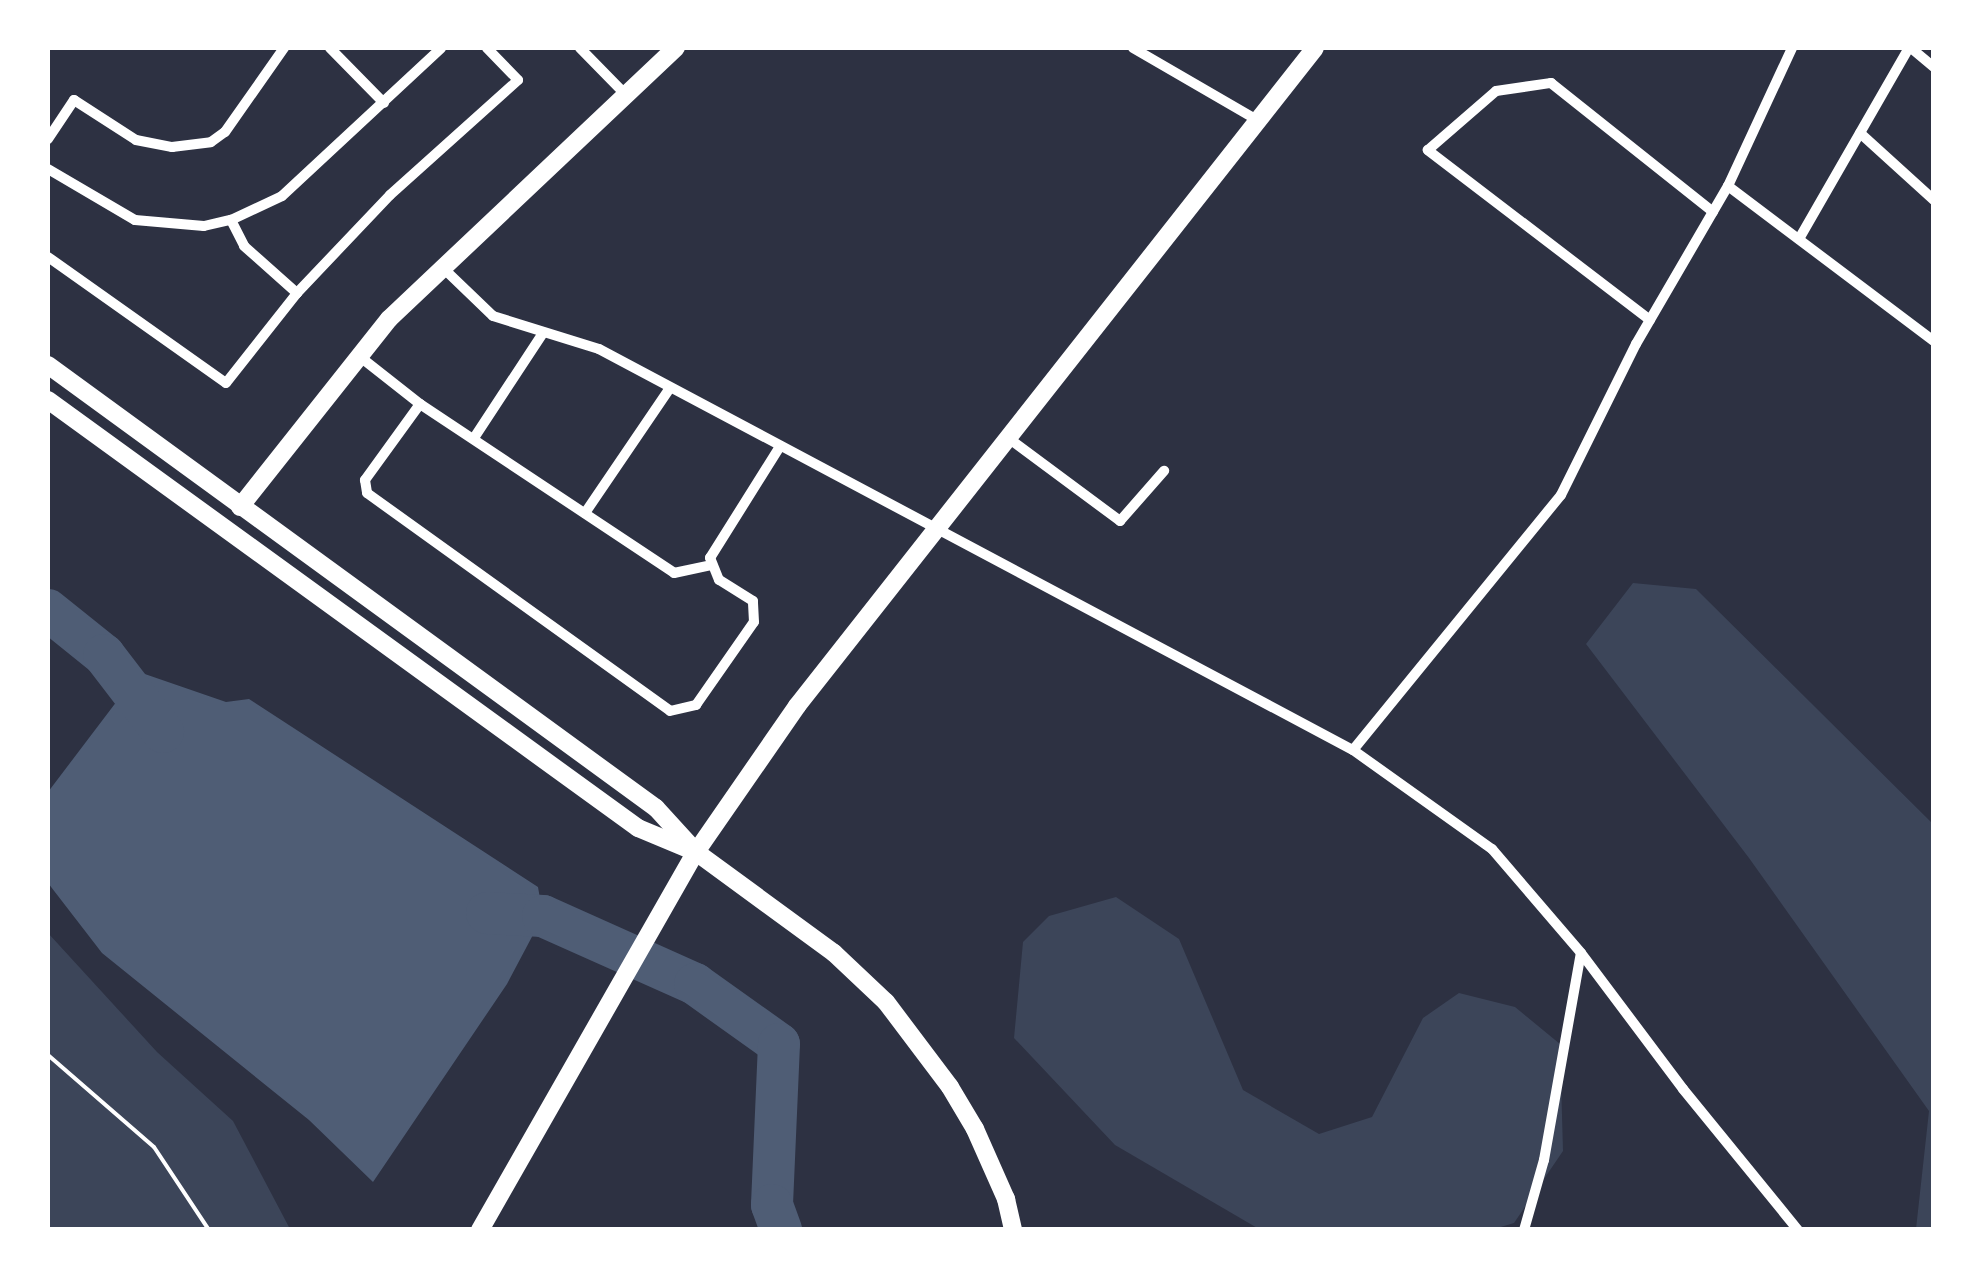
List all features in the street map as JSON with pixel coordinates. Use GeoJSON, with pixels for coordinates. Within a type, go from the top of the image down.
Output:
{"type":"FeatureCollection","features":[{"type":"Feature","properties":{"kind":"street"},"geometry":{"type":"LineString","coordinates":[[48,138],[74,100],[136,140],[172,147],[211,142],[225,132],[284,48]]}},
{"type":"Feature","properties":{"kind":"street"},"geometry":{"type":"LineString","coordinates":[[330,48],[384,103]]}},
{"type":"Feature","properties":{"kind":"street"},"geometry":{"type":"LineString","coordinates":[[48,169],[135,220],[204,226],[232,220],[282,196],[441,48]]}},
{"type":"Feature","properties":{"kind":"street"},"geometry":{"type":"LineString","coordinates":[[48,257],[226,382],[297,293],[390,195],[518,80],[488,48]]}},
{"type":"Feature","properties":{"kind":"street"},"geometry":{"type":"LineString","coordinates":[[580,48],[624,94]]}},
{"type":"Feature","properties":{"kind":"street"},"geometry":{"type":"LineString","coordinates":[[240,507],[358,355],[441,266],[676,48]]}},
{"type":"Feature","properties":{"kind":"street"},"geometry":{"type":"LineString","coordinates":[[1133,48],[1257,120]]}},
{"type":"Feature","properties":{"kind":"street"},"geometry":{"type":"LineString","coordinates":[[480,1230],[696,852],[798,706],[935,526],[1314,48]]}},
{"type":"Feature","properties":{"kind":"street"},"geometry":{"type":"LineString","coordinates":[[1353,750],[1562,495],[1650,320],[1728,186],[1790,48]]}},
{"type":"Feature","properties":{"kind":"street"},"geometry":{"type":"LineString","coordinates":[[1798,239],[1910,48],[1934,67]]}},
{"type":"Feature","properties":{"kind":"street"},"geometry":{"type":"LineString","coordinates":[[1650,320],[1428,150],[1496,91],[1551,83],[1713,212]]}},
{"type":"Feature","properties":{"kind":"street"},"geometry":{"type":"LineString","coordinates":[[1860,134],[1934,200]]}},
{"type":"Feature","properties":{"kind":"street"},"geometry":{"type":"LineString","coordinates":[[1728,186],[1931,335]]}},
{"type":"Feature","properties":{"kind":"street"},"geometry":{"type":"LineString","coordinates":[[232,220],[244,246],[297,293]]}},
{"type":"Feature","properties":{"kind":"street"},"geometry":{"type":"LineString","coordinates":[[441,266],[493,316],[599,349],[1353,750],[1492,849],[1582,953],[1683,1089],[1798,1230]]}},
{"type":"Feature","properties":{"kind":"street"},"geometry":{"type":"LineString","coordinates":[[474,438],[542,332]]}},
{"type":"Feature","properties":{"kind":"street"},"geometry":{"type":"LineString","coordinates":[[358,355],[420,404],[674,572],[712,565]]}},
{"type":"Feature","properties":{"kind":"street"},"geometry":{"type":"LineString","coordinates":[[48,365],[656,808],[696,852],[834,952],[886,1002],[950,1087],[975,1129],[1006,1198],[1014,1230]]}},
{"type":"Feature","properties":{"kind":"street"},"geometry":{"type":"LineString","coordinates":[[585,513],[670,388]]}},
{"type":"Feature","properties":{"kind":"street"},"geometry":{"type":"LineString","coordinates":[[48,400],[638,828],[696,852]]}},
{"type":"Feature","properties":{"kind":"street"},"geometry":{"type":"LineString","coordinates":[[420,404],[365,480],[367,493],[670,711],[696,705],[754,622],[753,601],[719,580],[712,565],[713,550],[779,448]]}},
{"type":"Feature","properties":{"kind":"street"},"geometry":{"type":"LineString","coordinates":[[1006,436],[1120,521],[1164,471]]}},
{"type":"Feature","properties":{"kind":"street"},"geometry":{"type":"LineString","coordinates":[[1524,1230],[1544,1160],[1582,953]]}},
{"type":"Feature","properties":{"kind":"path"},"geometry":{"type":"LineString","coordinates":[[48,1055],[154,1148],[209,1230]]}},
{"type":"Feature","properties":{"kind":"shaded area"},"geometry":{"type":"Polygon","coordinates":[[[1633,583],[1696,589],[1933,824],[1933,1229],[1916,1229],[1929,1111],[1749,858],[1586,644],[1633,583]]]}},
{"type":"Feature","properties":{"kind":"shaded area"},"geometry":{"type":"Polygon","coordinates":[[[139,672],[226,702],[249,699],[538,887],[543,916],[507,984],[373,1182],[309,1120],[102,953],[48,883],[48,792],[139,672]]]}},
{"type":"Feature","properties":{"kind":"shaded area"},"geometry":{"type":"Polygon","coordinates":[[[1116,897],[1179,939],[1243,1090],[1319,1134],[1372,1117],[1423,1018],[1459,993],[1515,1007],[1560,1044],[1563,1151],[1514,1223],[1494,1229],[1259,1229],[1115,1145],[1014,1038],[1023,942],[1049,916],[1116,897]]]}},
{"type":"Feature","properties":{"kind":"shaded area"},"geometry":{"type":"Polygon","coordinates":[[[48,933],[157,1052],[233,1121],[290,1229],[48,1229],[48,933]]]}},
{"type":"Feature","properties":{"kind":"waterway"},"geometry":{"type":"LineString","coordinates":[[48,610],[104,655],[163,732]]}},
{"type":"Feature","properties":{"kind":"waterway"},"geometry":{"type":"LineString","coordinates":[[487,913],[543,916],[695,984],[779,1044],[772,1205],[781,1230]]}}]}
